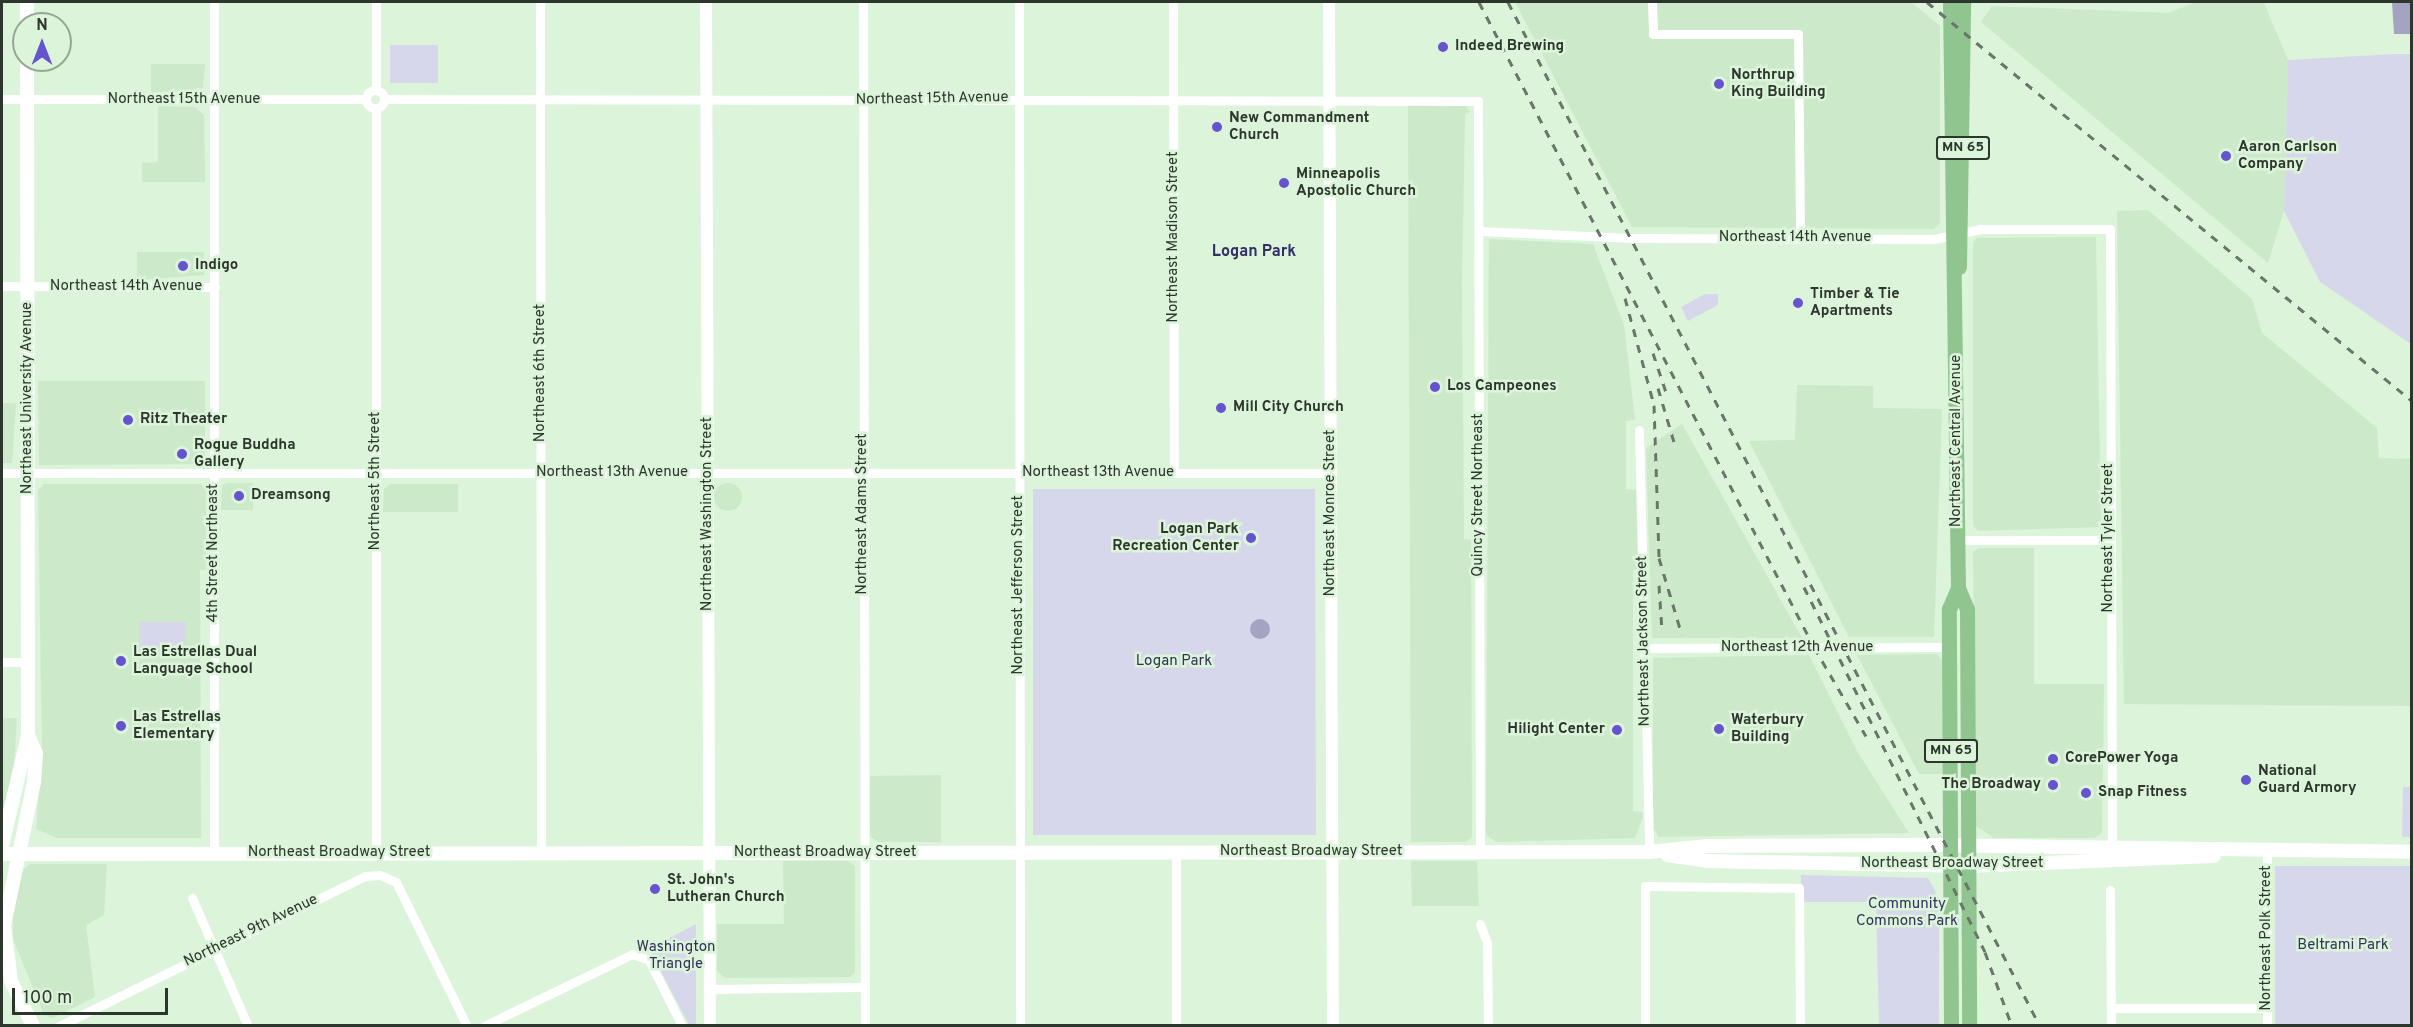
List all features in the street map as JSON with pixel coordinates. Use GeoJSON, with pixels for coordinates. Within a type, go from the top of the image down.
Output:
{"type":"FeatureCollection","features":[{"type":"Feature","properties":{"kind":"main road","name":"Northeast Central Avenue"},"geometry":{"type":"LineString","coordinates":[[1950,2],[1956,234],[1959,588],[1967,609],[1969,1026]]}},
{"type":"Feature","properties":{"kind":"main road","name":"Northeast Central Avenue"},"geometry":{"type":"LineString","coordinates":[[1956,234],[1963,2]]}},
{"type":"Feature","properties":{"kind":"main road","name":"Northeast University Avenue"},"geometry":{"type":"LineString","coordinates":[[2,846],[28,735],[27,72]]}},
{"type":"Feature","properties":{"kind":"main road","name":"Northeast Central Avenue"},"geometry":{"type":"LineString","coordinates":[[1951,1026],[1949,609],[1959,588]]}},
{"type":"Feature","properties":{"kind":"main road","name":"Northeast University Avenue"},"geometry":{"type":"LineString","coordinates":[[28,735],[36,754],[34,782],[5,912],[6,976],[33,1026]]}},
{"type":"Feature","properties":{"kind":"main road","name":"Northeast Broadway Street"},"geometry":{"type":"LineString","coordinates":[[2,854],[1649,852],[1780,846],[1951,845],[2412,852]]}},
{"type":"Feature","properties":{"kind":"main road","name":"Northeast Broadway Street"},"geometry":{"type":"LineString","coordinates":[[1649,852],[1782,863],[1968,866],[2171,861],[2261,851]]}},
{"type":"Feature","properties":{"kind":"street","name":"4th Street Northeast"},"geometry":{"type":"LineString","coordinates":[[213,2],[214,853]]}},
{"type":"Feature","properties":{"kind":"street"},"geometry":{"type":"LineString","coordinates":[[376,2],[376,90],[385,99],[376,108],[366,99],[376,90]]}},
{"type":"Feature","properties":{"kind":"street","name":"Northeast 6th Street"},"geometry":{"type":"LineString","coordinates":[[540,2],[541,852]]}},
{"type":"Feature","properties":{"kind":"street","name":"Northeast Washington Street"},"geometry":{"type":"LineString","coordinates":[[706,2],[710,1026]]}},
{"type":"Feature","properties":{"kind":"street","name":"Northeast Adams Street"},"geometry":{"type":"LineString","coordinates":[[863,2],[862,473],[865,1026]]}},
{"type":"Feature","properties":{"kind":"street","name":"Northeast Jefferson Street"},"geometry":{"type":"LineString","coordinates":[[1019,2],[1020,1026]]}},
{"type":"Feature","properties":{"kind":"street","name":"Northeast Madison Street"},"geometry":{"type":"LineString","coordinates":[[1173,2],[1174,473]]}},
{"type":"Feature","properties":{"kind":"street","name":"Northeast Monroe Street"},"geometry":{"type":"LineString","coordinates":[[1329,2],[1333,1026]]}},
{"type":"Feature","properties":{"kind":"street"},"geometry":{"type":"LineString","coordinates":[[1652,2],[1653,34],[1798,34],[1800,238]]}},
{"type":"Feature","properties":{"kind":"street","name":"Northeast 15th Avenue"},"geometry":{"type":"LineString","coordinates":[[385,99],[1174,98],[1478,101]]}},
{"type":"Feature","properties":{"kind":"street","name":"Northeast 15th Avenue"},"geometry":{"type":"LineString","coordinates":[[2,99],[366,99]]}},
{"type":"Feature","properties":{"kind":"street","name":"Quincy Street Northeast"},"geometry":{"type":"LineString","coordinates":[[1478,101],[1480,852]]}},
{"type":"Feature","properties":{"kind":"street","name":"Northeast 5th Street"},"geometry":{"type":"LineString","coordinates":[[376,108],[376,854]]}},
{"type":"Feature","properties":{"kind":"street","name":"Northeast 14th Avenue"},"geometry":{"type":"LineString","coordinates":[[1479,231],[1800,238],[2110,229]]}},
{"type":"Feature","properties":{"kind":"street","name":"Northeast Tyler Street"},"geometry":{"type":"LineString","coordinates":[[2110,229],[2109,540],[2112,846]]}},
{"type":"Feature","properties":{"kind":"street","name":"Northeast 14th Avenue"},"geometry":{"type":"LineString","coordinates":[[2,286],[215,287]]}},
{"type":"Feature","properties":{"kind":"street","name":"Northeast Jackson Street"},"geometry":{"type":"LineString","coordinates":[[1640,430],[1649,852]]}},
{"type":"Feature","properties":{"kind":"street","name":"Northeast 13th Avenue"},"geometry":{"type":"LineString","coordinates":[[2,473],[1331,473]]}},
{"type":"Feature","properties":{"kind":"street"},"geometry":{"type":"LineString","coordinates":[[1958,540],[2109,540]]}},
{"type":"Feature","properties":{"kind":"street","name":"Northeast 12th Avenue"},"geometry":{"type":"LineString","coordinates":[[1645,648],[1949,647]]}},
{"type":"Feature","properties":{"kind":"street"},"geometry":{"type":"LineString","coordinates":[[2,662],[28,662]]}},
{"type":"Feature","properties":{"kind":"street","name":"Northeast Polk Street"},"geometry":{"type":"LineString","coordinates":[[2261,851],[2267,1026]]}},
{"type":"Feature","properties":{"kind":"street"},"geometry":{"type":"LineString","coordinates":[[1176,853],[1176,1026]]}},
{"type":"Feature","properties":{"kind":"street","name":"Northeast 9th Avenue"},"geometry":{"type":"LineString","coordinates":[[59,1026],[365,876],[380,875],[396,882],[467,1026]]}},
{"type":"Feature","properties":{"kind":"street"},"geometry":{"type":"LineString","coordinates":[[1645,1026],[1645,886],[1799,888],[1800,1026]]}},
{"type":"Feature","properties":{"kind":"street"},"geometry":{"type":"LineString","coordinates":[[2110,890],[2111,1026]]}},
{"type":"Feature","properties":{"kind":"street"},"geometry":{"type":"LineString","coordinates":[[192,898],[211,950],[248,1026]]}},
{"type":"Feature","properties":{"kind":"street"},"geometry":{"type":"LineString","coordinates":[[1479,924],[1487,942],[1488,1026]]}},
{"type":"Feature","properties":{"kind":"street"},"geometry":{"type":"LineString","coordinates":[[484,1026],[632,954],[642,956],[682,1026]]}},
{"type":"Feature","properties":{"kind":"street"},"geometry":{"type":"LineString","coordinates":[[710,989],[865,987]]}},
{"type":"Feature","properties":{"kind":"street"},"geometry":{"type":"LineString","coordinates":[[2111,1008],[2267,1008]]}},
{"type":"Feature","properties":{"kind":"shaded area"},"geometry":{"type":"Polygon","coordinates":[[[1515,2],[1911,2],[1940,26],[1940,223],[1934,229],[1632,227],[1515,2]]]}},
{"type":"Feature","properties":{"kind":"shaded area"},"geometry":{"type":"Polygon","coordinates":[[[2392,2],[2411,2],[2411,34],[2394,34],[2392,2]]]}},
{"type":"Feature","properties":{"kind":"shaded area"},"geometry":{"type":"Polygon","coordinates":[[[2194,3],[2264,3],[2288,60],[2284,211],[2268,263],[1981,22],[1992,6],[2168,13],[2194,3]]]}},
{"type":"Feature","properties":{"kind":"shaded area"},"geometry":{"type":"Polygon","coordinates":[[[151,64],[205,64],[203,88],[151,93],[151,64]]]}},
{"type":"Feature","properties":{"kind":"shaded area"},"geometry":{"type":"Polygon","coordinates":[[[1408,105],[1465,105],[1470,112],[1465,114],[1462,283],[1464,539],[1471,540],[1472,837],[1466,842],[1411,842],[1408,105]]]}},
{"type":"Feature","properties":{"kind":"shaded area"},"geometry":{"type":"Polygon","coordinates":[[[158,106],[195,107],[204,115],[205,182],[142,182],[142,163],[158,162],[158,106]]]}},
{"type":"Feature","properties":{"kind":"shaded area"},"geometry":{"type":"Polygon","coordinates":[[[2148,210],[2252,299],[2262,333],[2377,428],[2379,458],[2411,459],[2411,706],[2124,704],[2117,211],[2148,210]]]}},
{"type":"Feature","properties":{"kind":"shaded area"},"geometry":{"type":"Polygon","coordinates":[[[2096,237],[2101,527],[1978,531],[1973,526],[1973,242],[1977,238],[2096,237]]]}},
{"type":"Feature","properties":{"kind":"shaded area"},"geometry":{"type":"Polygon","coordinates":[[[1489,239],[1593,244],[1624,325],[1635,420],[1626,421],[1626,489],[1636,490],[1638,569],[1633,570],[1633,811],[1642,812],[1643,817],[1635,838],[1496,842],[1486,835],[1489,239]]]}},
{"type":"Feature","properties":{"kind":"shaded area"},"geometry":{"type":"Polygon","coordinates":[[[137,252],[204,252],[204,275],[137,280],[137,252]]]}},
{"type":"Feature","properties":{"kind":"shaded area"},"geometry":{"type":"Polygon","coordinates":[[[38,381],[205,381],[205,459],[199,464],[39,465],[38,381]]]}},
{"type":"Feature","properties":{"kind":"shaded area"},"geometry":{"type":"Polygon","coordinates":[[[1797,385],[1873,386],[1873,408],[1942,409],[1934,637],[1849,637],[1749,441],[1795,440],[1797,385]]]}},
{"type":"Feature","properties":{"kind":"shaded area"},"geometry":{"type":"Polygon","coordinates":[[[2,403],[16,403],[12,463],[2,463],[2,403]]]}},
{"type":"Feature","properties":{"kind":"shaded area"},"geometry":{"type":"Polygon","coordinates":[[[1682,424],[1802,638],[1652,638],[1646,448],[1682,424]]]}},
{"type":"Feature","properties":{"kind":"shaded area"},"geometry":{"type":"Polygon","coordinates":[[[253,483],[253,510],[221,510],[222,485],[253,483]]]}},
{"type":"Feature","properties":{"kind":"shaded area"},"geometry":{"type":"Polygon","coordinates":[[[728,483],[738,487],[742,497],[738,507],[728,511],[718,507],[714,497],[718,487],[728,483]]]}},
{"type":"Feature","properties":{"kind":"shaded area","name":"Las Estrellas Dual Language School"},"geometry":{"type":"Polygon","coordinates":[[[44,484],[202,484],[206,489],[206,570],[200,570],[201,838],[57,838],[36,829],[42,751],[38,490],[44,484]]]}},
{"type":"Feature","properties":{"kind":"shaded area"},"geometry":{"type":"Polygon","coordinates":[[[390,484],[458,484],[458,512],[383,512],[384,489],[390,484]]]}},
{"type":"Feature","properties":{"kind":"shaded area"},"geometry":{"type":"Polygon","coordinates":[[[1979,548],[2034,548],[2034,684],[2104,684],[2102,833],[2094,838],[1994,838],[1976,826],[1973,552],[1979,548]]]}},
{"type":"Feature","properties":{"kind":"shaded area"},"geometry":{"type":"Polygon","coordinates":[[[1256,619],[1264,619],[1270,625],[1270,633],[1264,639],[1256,639],[1250,633],[1250,625],[1256,619]]]}},
{"type":"Feature","properties":{"kind":"shaded area"},"geometry":{"type":"Polygon","coordinates":[[[1937,654],[1943,662],[1943,774],[1919,774],[1857,655],[1937,654]]]}},
{"type":"Feature","properties":{"kind":"shaded area"},"geometry":{"type":"Polygon","coordinates":[[[1809,655],[1857,751],[1909,833],[1659,837],[1653,828],[1653,658],[1809,655]]]}},
{"type":"Feature","properties":{"kind":"shaded area"},"geometry":{"type":"Polygon","coordinates":[[[2,718],[17,718],[14,767],[2,814],[2,718]]]}},
{"type":"Feature","properties":{"kind":"shaded area"},"geometry":{"type":"Polygon","coordinates":[[[941,775],[941,842],[878,842],[870,836],[870,776],[941,775]]]}},
{"type":"Feature","properties":{"kind":"shaded area"},"geometry":{"type":"Polygon","coordinates":[[[783,861],[848,861],[855,866],[855,972],[850,977],[725,978],[717,971],[717,924],[784,924],[783,861]]]}},
{"type":"Feature","properties":{"kind":"shaded area"},"geometry":{"type":"Polygon","coordinates":[[[1411,861],[1477,861],[1479,906],[1412,906],[1411,861]]]}},
{"type":"Feature","properties":{"kind":"shaded area"},"geometry":{"type":"Polygon","coordinates":[[[30,864],[107,864],[104,915],[86,925],[95,997],[53,1018],[44,1015],[13,939],[13,903],[23,870],[30,864]]]}},
{"type":"Feature","properties":{"kind":"green space"},"geometry":{"type":"Polygon","coordinates":[[[390,45],[438,45],[438,83],[390,83],[390,45]]]}},
{"type":"Feature","properties":{"kind":"green space"},"geometry":{"type":"Polygon","coordinates":[[[2411,54],[2411,344],[2320,282],[2284,211],[2288,60],[2411,54]]]}},
{"type":"Feature","properties":{"kind":"green space"},"geometry":{"type":"Polygon","coordinates":[[[1705,294],[1718,294],[1718,305],[1688,321],[1681,307],[1705,294]]]}},
{"type":"Feature","properties":{"kind":"green space","name":"Logan Park"},"geometry":{"type":"Polygon","coordinates":[[[1033,489],[1315,489],[1316,835],[1033,835],[1033,489]]]}},
{"type":"Feature","properties":{"kind":"green space"},"geometry":{"type":"Polygon","coordinates":[[[139,622],[186,622],[186,652],[139,652],[139,622]]]}},
{"type":"Feature","properties":{"kind":"green space"},"geometry":{"type":"Polygon","coordinates":[[[2403,787],[2411,787],[2411,837],[2402,837],[2403,787]]]}},
{"type":"Feature","properties":{"kind":"green space","name":"Beltrami Park"},"geometry":{"type":"Polygon","coordinates":[[[2275,866],[2411,866],[2411,1025],[2275,1025],[2275,866]]]}},
{"type":"Feature","properties":{"kind":"green space","name":"Community Commons Park"},"geometry":{"type":"Polygon","coordinates":[[[1801,875],[1928,878],[1939,898],[1939,1025],[1879,1025],[1876,902],[1801,902],[1801,875]]]}},
{"type":"Feature","properties":{"kind":"green space","name":"Washington Triangle"},"geometry":{"type":"Polygon","coordinates":[[[696,924],[696,1025],[689,1025],[649,949],[696,924]]]}},
{"type":"Feature","properties":{"kind":"railway"},"geometry":{"type":"LineString","coordinates":[[1479,2],[1814,647],[1866,736]]}},
{"type":"Feature","properties":{"kind":"railway"},"geometry":{"type":"LineString","coordinates":[[1508,2],[2040,1026]]}},
{"type":"Feature","properties":{"kind":"railway"},"geometry":{"type":"LineString","coordinates":[[1927,2],[2412,401]]}},
{"type":"Feature","properties":{"kind":"railway"},"geometry":{"type":"LineString","coordinates":[[1625,298],[1654,405],[1659,558],[1682,635]]}},
{"type":"Feature","properties":{"kind":"railway"},"geometry":{"type":"LineString","coordinates":[[1653,353],[1668,398]]}},
{"type":"Feature","properties":{"kind":"railway"},"geometry":{"type":"LineString","coordinates":[[1658,388],[1674,442]]}},
{"type":"Feature","properties":{"kind":"railway"},"geometry":{"type":"LineString","coordinates":[[1659,585],[1662,632]]}},
{"type":"Feature","properties":{"kind":"railway"},"geometry":{"type":"LineString","coordinates":[[1804,587],[1985,952],[2012,1026]]}},
{"type":"Feature","properties":{"kind":"place","name":"Indeed Brewing"},"geometry":{"type":"Point","coordinates":[1443,47]}},
{"type":"Feature","properties":{"kind":"place","name":"Northrup King Building"},"geometry":{"type":"Point","coordinates":[1719,84]}},
{"type":"Feature","properties":{"kind":"place","name":"New Commandment Church"},"geometry":{"type":"Point","coordinates":[1217,127]}},
{"type":"Feature","properties":{"kind":"place","name":"Aaron Carlson Company"},"geometry":{"type":"Point","coordinates":[2226,156]}},
{"type":"Feature","properties":{"kind":"place","name":"Minneapolis Apostolic Church"},"geometry":{"type":"Point","coordinates":[1284,183]}},
{"type":"Feature","properties":{"kind":"place","name":"Indigo"},"geometry":{"type":"Point","coordinates":[183,266]}},
{"type":"Feature","properties":{"kind":"place","name":"Timber & Tie Apartments"},"geometry":{"type":"Point","coordinates":[1798,303]}},
{"type":"Feature","properties":{"kind":"place","name":"Los Campeones"},"geometry":{"type":"Point","coordinates":[1435,387]}},
{"type":"Feature","properties":{"kind":"place","name":"Mill City Church"},"geometry":{"type":"Point","coordinates":[1221,408]}},
{"type":"Feature","properties":{"kind":"place","name":"Ritz Theater"},"geometry":{"type":"Point","coordinates":[128,420]}},
{"type":"Feature","properties":{"kind":"place","name":"Rogue Buddha Gallery"},"geometry":{"type":"Point","coordinates":[182,454]}},
{"type":"Feature","properties":{"kind":"place","name":"Dreamsong"},"geometry":{"type":"Point","coordinates":[239,496]}},
{"type":"Feature","properties":{"kind":"place","name":"Logan Park Recreation Center"},"geometry":{"type":"Point","coordinates":[1251,538]}},
{"type":"Feature","properties":{"kind":"place","name":"Las Estrellas Dual Language School"},"geometry":{"type":"Point","coordinates":[121,661]}},
{"type":"Feature","properties":{"kind":"place","name":"Las Estrellas Elementary"},"geometry":{"type":"Point","coordinates":[121,726]}},
{"type":"Feature","properties":{"kind":"place","name":"Waterbury Building"},"geometry":{"type":"Point","coordinates":[1719,729]}},
{"type":"Feature","properties":{"kind":"place","name":"Hilight Center"},"geometry":{"type":"Point","coordinates":[1617,730]}},
{"type":"Feature","properties":{"kind":"place","name":"CorePower Yoga"},"geometry":{"type":"Point","coordinates":[2053,759]}},
{"type":"Feature","properties":{"kind":"place","name":"National Guard Armory"},"geometry":{"type":"Point","coordinates":[2246,780]}},
{"type":"Feature","properties":{"kind":"place","name":"The Broadway"},"geometry":{"type":"Point","coordinates":[2053,785]}},
{"type":"Feature","properties":{"kind":"place","name":"Snap Fitness"},"geometry":{"type":"Point","coordinates":[2086,793]}},
{"type":"Feature","properties":{"kind":"place","name":"St. John's Lutheran Church"},"geometry":{"type":"Point","coordinates":[655,889]}},
{"type":"Feature","properties":{"kind":"district","name":"Logan Park"},"geometry":{"type":"Point","coordinates":[1254,252]}}]}
